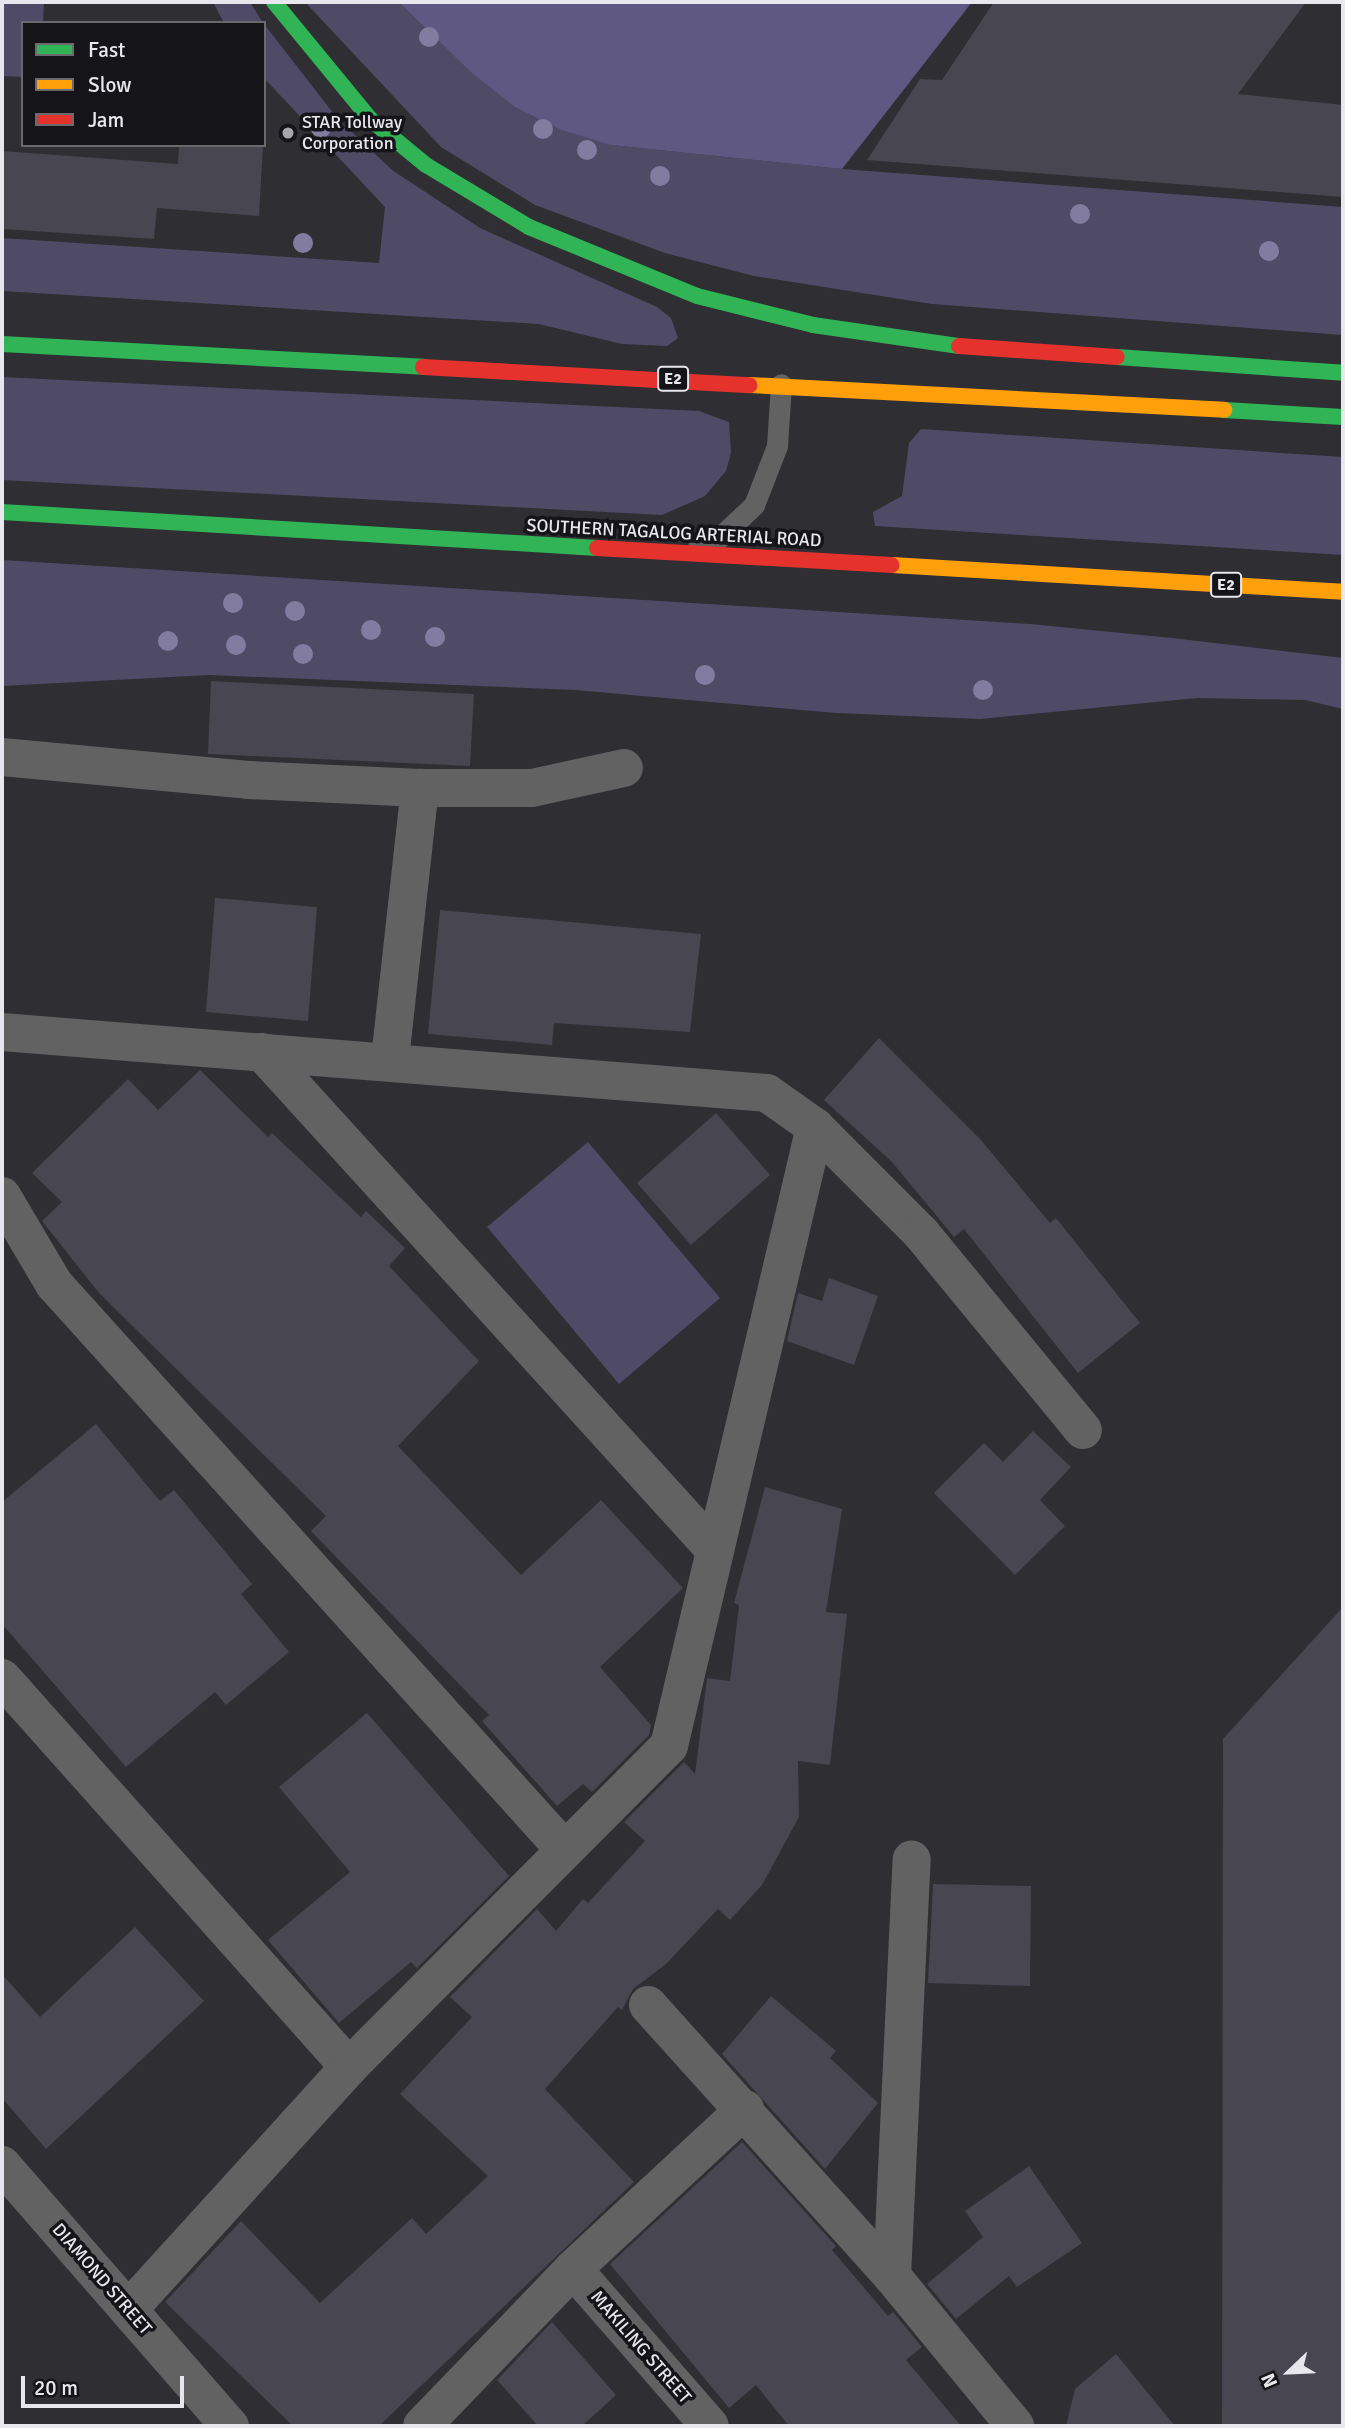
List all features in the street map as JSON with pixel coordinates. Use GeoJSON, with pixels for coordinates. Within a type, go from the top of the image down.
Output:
{"type":"FeatureCollection","features":[{"type":"Feature","properties":{"kind":"highway"},"geometry":{"type":"LineString","coordinates":[[274,2],[362,110],[426,165],[529,226],[697,296],[813,325],[963,347],[1343,373]]}},
{"type":"Feature","properties":{"kind":"highway","name":"E2"},"geometry":{"type":"LineString","coordinates":[[2,344],[781,384],[1343,417]]}},
{"type":"Feature","properties":{"kind":"highway","name":"SOUTHERN TAGALOG ARTERIAL ROAD"},"geometry":{"type":"LineString","coordinates":[[2,512],[1343,592]]}},
{"type":"Feature","properties":{"kind":"street"},"geometry":{"type":"LineString","coordinates":[[2,757],[248,780],[420,788],[532,788],[624,768]]}},
{"type":"Feature","properties":{"kind":"street"},"geometry":{"type":"LineString","coordinates":[[390,1059],[420,788]]}},
{"type":"Feature","properties":{"kind":"street"},"geometry":{"type":"LineString","coordinates":[[2,1032],[390,1059],[767,1093],[815,1126],[921,1233],[1083,1430]]}},
{"type":"Feature","properties":{"kind":"street"},"geometry":{"type":"LineString","coordinates":[[262,1052],[713,1548]]}},
{"type":"Feature","properties":{"kind":"street"},"geometry":{"type":"LineString","coordinates":[[129,2309],[348,2067],[668,1746],[815,1126]]}},
{"type":"Feature","properties":{"kind":"street"},"geometry":{"type":"LineString","coordinates":[[2,1196],[54,1284],[564,1849]]}},
{"type":"Feature","properties":{"kind":"street"},"geometry":{"type":"LineString","coordinates":[[2,1678],[348,2067]]}},
{"type":"Feature","properties":{"kind":"street"},"geometry":{"type":"LineString","coordinates":[[892,2276],[912,1859]]}},
{"type":"Feature","properties":{"kind":"street"},"geometry":{"type":"LineString","coordinates":[[648,2004],[892,2276],[1016,2426]]}},
{"type":"Feature","properties":{"kind":"street"},"geometry":{"type":"LineString","coordinates":[[422,2426],[573,2269],[745,2109]]}},
{"type":"Feature","properties":{"kind":"street","name":"DIAMOND STREET"},"geometry":{"type":"LineString","coordinates":[[2,2165],[230,2426]]}},
{"type":"Feature","properties":{"kind":"street","name":"MAKILING STREET"},"geometry":{"type":"LineString","coordinates":[[573,2269],[710,2426]]}},
{"type":"Feature","properties":{"kind":"lane"},"geometry":{"type":"LineString","coordinates":[[685,553],[719,538],[754,505],[777,446],[781,384]]}},
{"type":"Feature","properties":{"kind":"shaded area"},"geometry":{"type":"Polygon","coordinates":[[[2,2],[44,2],[43,21],[21,21],[21,77],[2,76],[2,2]]]}},
{"type":"Feature","properties":{"kind":"shaded area"},"geometry":{"type":"Polygon","coordinates":[[[213,2],[250,2],[262,21],[223,21],[213,2]]]}},
{"type":"Feature","properties":{"kind":"shaded area"},"geometry":{"type":"Polygon","coordinates":[[[305,2],[399,2],[611,145],[842,169],[1343,207],[1343,335],[932,304],[754,276],[665,253],[535,205],[441,147],[305,2]]]}},
{"type":"Feature","properties":{"kind":"shaded area"},"geometry":{"type":"Polygon","coordinates":[[[399,2],[972,2],[842,169],[611,145],[562,130],[515,107],[471,72],[399,2]]]}},
{"type":"Feature","properties":{"kind":"shaded area"},"geometry":{"type":"Polygon","coordinates":[[[266,27],[337,118],[392,170],[480,228],[657,307],[671,318],[678,338],[667,346],[622,344],[539,324],[2,291],[2,238],[379,263],[385,207],[266,80],[266,27]]]}},
{"type":"Feature","properties":{"kind":"shaded area"},"geometry":{"type":"Polygon","coordinates":[[[2,377],[699,411],[729,422],[731,453],[726,471],[705,496],[662,515],[2,480],[2,377]]]}},
{"type":"Feature","properties":{"kind":"shaded area"},"geometry":{"type":"Polygon","coordinates":[[[921,429],[1343,457],[1343,555],[875,526],[873,512],[902,496],[909,443],[921,429]]]}},
{"type":"Feature","properties":{"kind":"shaded area"},"geometry":{"type":"Polygon","coordinates":[[[2,560],[1030,624],[1172,638],[1343,658],[1343,709],[1305,700],[1197,698],[980,719],[836,713],[575,690],[209,675],[2,686],[2,560]]]}},
{"type":"Feature","properties":{"kind":"shaded area"},"geometry":{"type":"Polygon","coordinates":[[[588,1142],[720,1298],[619,1384],[487,1227],[588,1142]]]}},
{"type":"Feature","properties":{"kind":"building"},"geometry":{"type":"Polygon","coordinates":[[[994,2],[1306,2],[1238,94],[1343,105],[1343,197],[867,160],[920,79],[942,80],[994,2]]]}},
{"type":"Feature","properties":{"kind":"building"},"geometry":{"type":"Polygon","coordinates":[[[179,147],[263,147],[259,216],[157,208],[154,239],[2,229],[2,151],[178,164],[179,147]]]}},
{"type":"Feature","properties":{"kind":"building"},"geometry":{"type":"Polygon","coordinates":[[[211,681],[474,694],[470,766],[208,754],[211,681]]]}},
{"type":"Feature","properties":{"kind":"building"},"geometry":{"type":"Polygon","coordinates":[[[215,898],[317,907],[308,1021],[206,1012],[215,898]]]}},
{"type":"Feature","properties":{"kind":"building"},"geometry":{"type":"Polygon","coordinates":[[[440,910],[701,934],[690,1032],[554,1023],[552,1045],[428,1034],[440,910]]]}},
{"type":"Feature","properties":{"kind":"building"},"geometry":{"type":"Polygon","coordinates":[[[879,1038],[981,1140],[1050,1223],[1056,1218],[1140,1323],[1078,1373],[964,1229],[954,1237],[892,1162],[824,1100],[879,1038]]]}},
{"type":"Feature","properties":{"kind":"building"},"geometry":{"type":"Polygon","coordinates":[[[200,1070],[268,1137],[272,1133],[361,1217],[366,1211],[405,1248],[389,1266],[479,1361],[398,1446],[521,1575],[601,1500],[683,1588],[600,1667],[651,1725],[649,1735],[592,1792],[583,1784],[557,1806],[482,1721],[489,1715],[311,1531],[326,1516],[99,1293],[42,1221],[62,1202],[32,1173],[128,1079],[158,1110],[200,1070]]]}},
{"type":"Feature","properties":{"kind":"building"},"geometry":{"type":"Polygon","coordinates":[[[716,1113],[770,1175],[691,1245],[637,1183],[716,1113]]]}},
{"type":"Feature","properties":{"kind":"building"},"geometry":{"type":"Polygon","coordinates":[[[829,1278],[878,1296],[854,1365],[787,1341],[798,1293],[822,1301],[829,1278]]]}},
{"type":"Feature","properties":{"kind":"building"},"geometry":{"type":"Polygon","coordinates":[[[96,1424],[160,1501],[174,1490],[252,1584],[241,1594],[289,1652],[226,1705],[215,1692],[126,1767],[2,1624],[2,1502],[96,1424]]]}},
{"type":"Feature","properties":{"kind":"building"},"geometry":{"type":"Polygon","coordinates":[[[1033,1431],[1071,1467],[1040,1500],[1065,1526],[1015,1575],[934,1493],[984,1443],[1003,1462],[1033,1431]]]}},
{"type":"Feature","properties":{"kind":"building"},"geometry":{"type":"Polygon","coordinates":[[[765,1487],[842,1509],[826,1612],[847,1614],[830,1765],[798,1761],[799,1817],[762,1885],[730,1920],[718,1909],[666,1964],[633,1989],[622,2010],[618,2007],[545,2089],[634,2182],[379,2426],[293,2426],[165,2302],[241,2221],[320,2303],[412,2218],[426,2234],[488,2176],[400,2094],[472,2017],[450,1997],[537,1909],[556,1931],[583,1899],[588,1903],[645,1841],[624,1822],[684,1762],[695,1774],[707,1678],[730,1681],[739,1605],[734,1603],[765,1487]]]}},
{"type":"Feature","properties":{"kind":"building"},"geometry":{"type":"Polygon","coordinates":[[[1343,1607],[1343,2426],[1222,2426],[1223,1739],[1343,1607]]]}},
{"type":"Feature","properties":{"kind":"building"},"geometry":{"type":"Polygon","coordinates":[[[367,1713],[509,1876],[417,1968],[411,1962],[339,2023],[268,1940],[350,1872],[279,1787],[367,1713]]]}},
{"type":"Feature","properties":{"kind":"building"},"geometry":{"type":"Polygon","coordinates":[[[933,1884],[1031,1886],[1030,1986],[928,1983],[933,1884]]]}},
{"type":"Feature","properties":{"kind":"building"},"geometry":{"type":"Polygon","coordinates":[[[135,1927],[204,2001],[46,2149],[2,2098],[2,1974],[40,2017],[135,1927]]]}},
{"type":"Feature","properties":{"kind":"building"},"geometry":{"type":"Polygon","coordinates":[[[771,1996],[836,2051],[830,2058],[878,2103],[825,2169],[722,2054],[771,1996]]]}},
{"type":"Feature","properties":{"kind":"building"},"geometry":{"type":"Polygon","coordinates":[[[742,2142],[836,2246],[832,2250],[888,2316],[893,2312],[922,2347],[906,2360],[961,2426],[789,2426],[756,2385],[729,2408],[610,2264],[742,2142]]]}},
{"type":"Feature","properties":{"kind":"building"},"geometry":{"type":"Polygon","coordinates":[[[1029,2166],[1082,2243],[1017,2287],[1009,2276],[956,2319],[927,2284],[983,2237],[965,2211],[1029,2166]]]}},
{"type":"Feature","properties":{"kind":"building"},"geometry":{"type":"Polygon","coordinates":[[[552,2322],[616,2395],[582,2426],[538,2426],[497,2380],[552,2322]]]}},
{"type":"Feature","properties":{"kind":"building"},"geometry":{"type":"Polygon","coordinates":[[[1116,2354],[1175,2426],[1066,2426],[1075,2389],[1116,2354]]]}},
{"type":"Feature","properties":{"kind":"traffic: fast"},"geometry":{"type":"LineString","coordinates":[[274,2],[370,119],[426,165],[529,227],[697,296],[813,325],[959,346]]}},
{"type":"Feature","properties":{"kind":"traffic: fast"},"geometry":{"type":"LineString","coordinates":[[2,344],[423,367]]}},
{"type":"Feature","properties":{"kind":"traffic: fast"},"geometry":{"type":"LineString","coordinates":[[1117,357],[1343,373]]}},
{"type":"Feature","properties":{"kind":"traffic: fast"},"geometry":{"type":"LineString","coordinates":[[1224,410],[1343,417]]}},
{"type":"Feature","properties":{"kind":"traffic: fast"},"geometry":{"type":"LineString","coordinates":[[2,512],[597,548]]}},
{"type":"Feature","properties":{"kind":"traffic: slow"},"geometry":{"type":"LineString","coordinates":[[750,385],[1224,410]]}},
{"type":"Feature","properties":{"kind":"traffic: slow"},"geometry":{"type":"LineString","coordinates":[[892,565],[1343,592]]}},
{"type":"Feature","properties":{"kind":"traffic: jam"},"geometry":{"type":"LineString","coordinates":[[959,346],[1117,357]]}},
{"type":"Feature","properties":{"kind":"traffic: jam"},"geometry":{"type":"LineString","coordinates":[[423,367],[750,385]]}},
{"type":"Feature","properties":{"kind":"traffic: jam"},"geometry":{"type":"LineString","coordinates":[[597,548],[892,565]]}},
{"type":"Feature","properties":{"kind":"place","name":"STAR Tollway Corporation"},"geometry":{"type":"Point","coordinates":[288,133]}}]}
